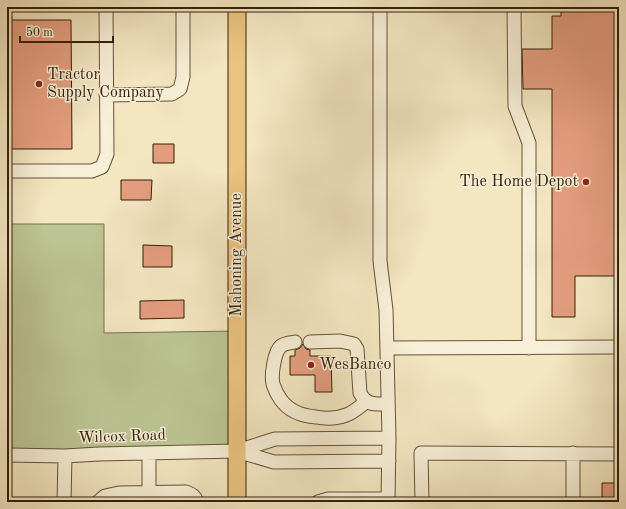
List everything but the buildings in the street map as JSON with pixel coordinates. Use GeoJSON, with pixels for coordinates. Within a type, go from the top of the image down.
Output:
{"type":"FeatureCollection","features":[{"type":"Feature","properties":{"kind":"main road","name":"Mahoning Avenue"},"geometry":{"type":"LineString","coordinates":[[237,7],[237,502]]}},
{"type":"Feature","properties":{"kind":"street"},"geometry":{"type":"LineString","coordinates":[[7,171],[92,171],[102,167],[107,154],[106,7]]}},
{"type":"Feature","properties":{"kind":"street"},"geometry":{"type":"LineString","coordinates":[[106,95],[172,94],[180,89],[183,77],[183,7]]}},
{"type":"Feature","properties":{"kind":"street"},"geometry":{"type":"LineString","coordinates":[[318,502],[328,499],[388,500],[389,438],[386,306],[380,261],[380,7]]}},
{"type":"Feature","properties":{"kind":"street"},"geometry":{"type":"LineString","coordinates":[[514,7],[515,106],[529,143],[529,348]]}},
{"type":"Feature","properties":{"kind":"street"},"geometry":{"type":"LineString","coordinates":[[310,342],[340,341],[354,344],[357,350],[360,392],[363,398],[366,402],[373,404],[388,404]]}},
{"type":"Feature","properties":{"kind":"street"},"geometry":{"type":"LineString","coordinates":[[295,342],[287,343],[281,346],[276,352],[273,373],[273,382],[276,392],[282,401],[290,408],[308,416],[337,418],[348,415],[366,402]]}},
{"type":"Feature","properties":{"kind":"street"},"geometry":{"type":"LineString","coordinates":[[387,348],[619,347]]}},
{"type":"Feature","properties":{"kind":"street"},"geometry":{"type":"LineString","coordinates":[[237,451],[274,439],[389,438]]}},
{"type":"Feature","properties":{"kind":"street"},"geometry":{"type":"LineString","coordinates":[[237,451],[274,462],[389,461]]}},
{"type":"Feature","properties":{"kind":"street","name":"Wilcox Road"},"geometry":{"type":"LineString","coordinates":[[7,455],[66,456],[237,451]]}},
{"type":"Feature","properties":{"kind":"street"},"geometry":{"type":"LineString","coordinates":[[422,502],[422,453],[619,454]]}},
{"type":"Feature","properties":{"kind":"street"},"geometry":{"type":"LineString","coordinates":[[573,453],[573,502]]}},
{"type":"Feature","properties":{"kind":"street"},"geometry":{"type":"LineString","coordinates":[[148,493],[149,454]]}},
{"type":"Feature","properties":{"kind":"street"},"geometry":{"type":"LineString","coordinates":[[64,502],[66,456]]}},
{"type":"Feature","properties":{"kind":"street"},"geometry":{"type":"LineString","coordinates":[[98,502],[105,496],[112,494],[186,492],[195,497],[197,502]]}},
{"type":"Feature","properties":{"kind":"green space"},"geometry":{"type":"Polygon","coordinates":[[[7,224],[104,224],[104,333],[237,331],[237,451],[7,454],[7,224]]]}},
{"type":"Feature","properties":{"kind":"place","name":"Tractor Supply Company"},"geometry":{"type":"Point","coordinates":[39,84]}},
{"type":"Feature","properties":{"kind":"place","name":"The Home Depot"},"geometry":{"type":"Point","coordinates":[586,182]}},
{"type":"Feature","properties":{"kind":"place","name":"WesBanco"},"geometry":{"type":"Point","coordinates":[311,365]}}]}
